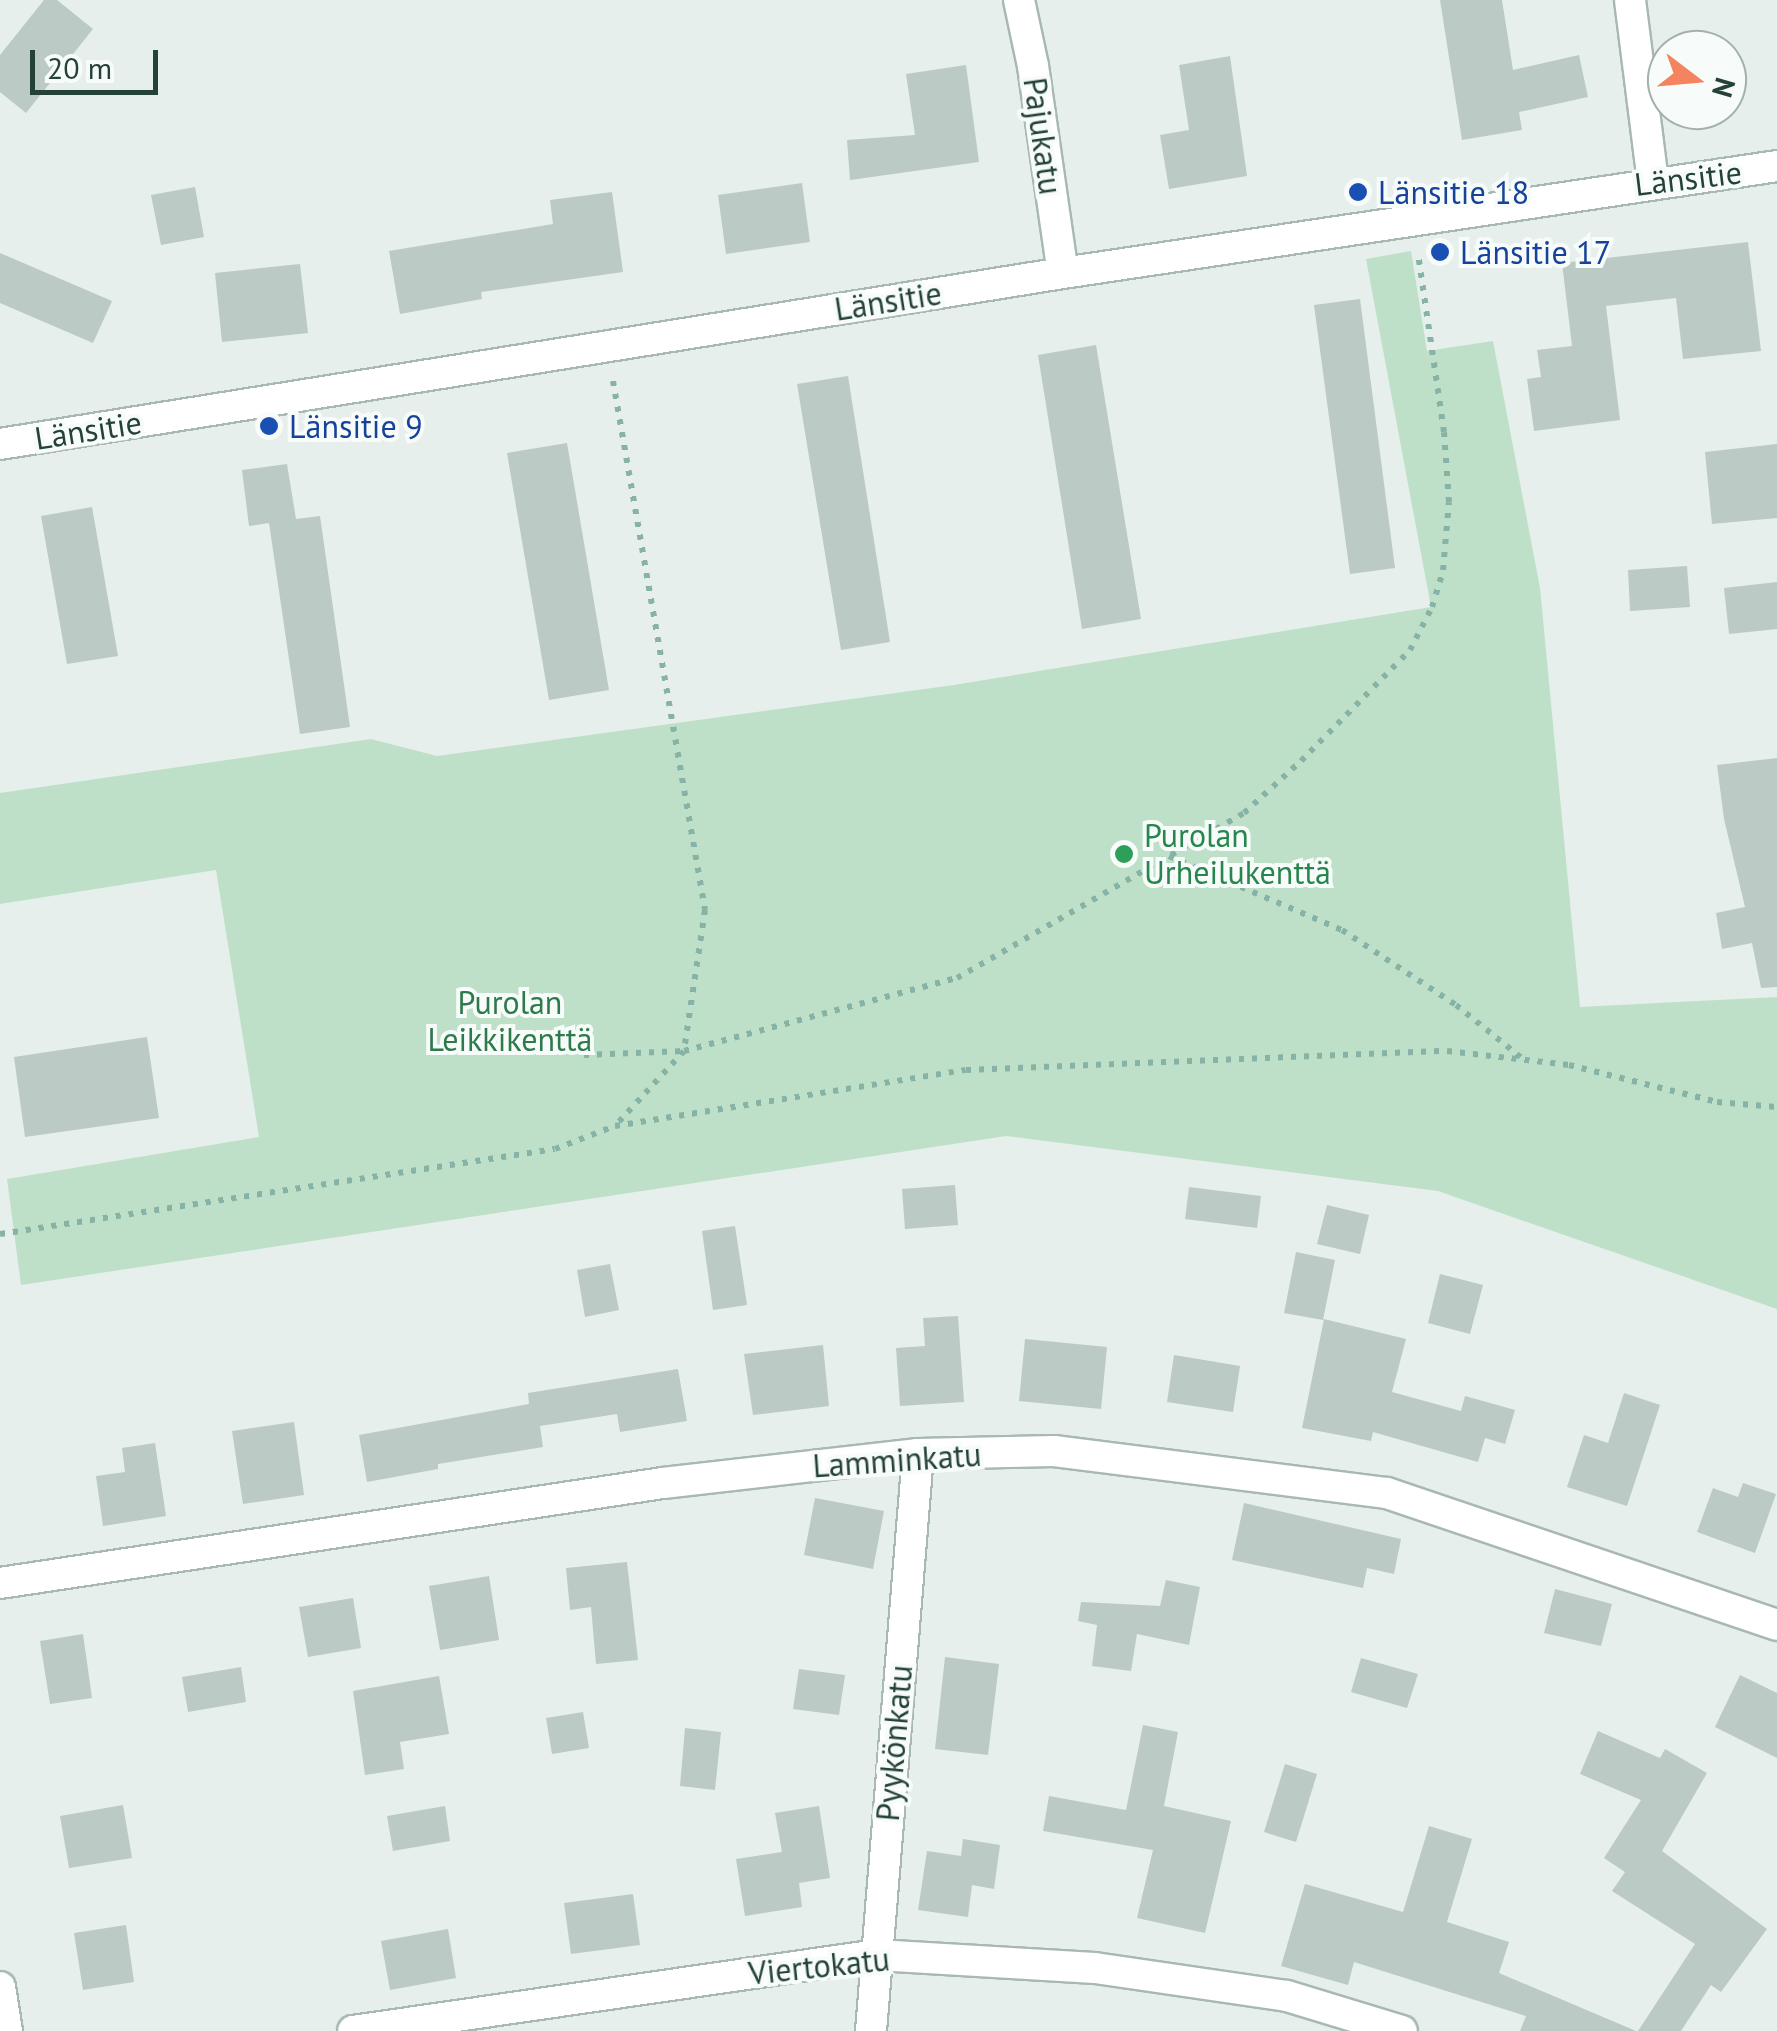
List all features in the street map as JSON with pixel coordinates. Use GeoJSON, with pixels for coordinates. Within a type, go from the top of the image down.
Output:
{"type":"FeatureCollection","features":[{"type":"Feature","properties":{"kind":"street","name":"Pajukatu"},"geometry":{"type":"LineString","coordinates":[[1018,0],[1033,66],[1063,273]]}},
{"type":"Feature","properties":{"kind":"street"},"geometry":{"type":"LineString","coordinates":[[1630,0],[1653,182]]}},
{"type":"Feature","properties":{"kind":"street","name":"Länsitie"},"geometry":{"type":"LineString","coordinates":[[0,444],[1413,218],[1777,166]]}},
{"type":"Feature","properties":{"kind":"street","name":"Lamminkatu"},"geometry":{"type":"LineString","coordinates":[[0,1583],[663,1483],[918,1454],[1054,1451],[1387,1493],[1777,1625]]}},
{"type":"Feature","properties":{"kind":"street","name":"Pyykönkatu"},"geometry":{"type":"LineString","coordinates":[[871,2031],[918,1454]]}},
{"type":"Feature","properties":{"kind":"street","name":"Viertokatu"},"geometry":{"type":"LineString","coordinates":[[353,2031],[877,1954],[1095,1968],[1287,1996],[1402,2031]]}},
{"type":"Feature","properties":{"kind":"street"},"geometry":{"type":"LineString","coordinates":[[0,1986],[7,2031]]}},
{"type":"Feature","properties":{"kind":"path"},"geometry":{"type":"LineString","coordinates":[[584,1054],[684,1050],[957,978],[1244,814],[1302,761],[1410,650],[1432,607],[1443,570],[1449,502],[1444,432],[1413,218]]}},
{"type":"Feature","properties":{"kind":"path"},"geometry":{"type":"LineString","coordinates":[[607,345],[705,910],[684,1050],[615,1126]]}},
{"type":"Feature","properties":{"kind":"path"},"geometry":{"type":"LineString","coordinates":[[1169,856],[1342,930],[1456,1005],[1524,1060]]}},
{"type":"Feature","properties":{"kind":"path"},"geometry":{"type":"LineString","coordinates":[[0,1234],[555,1149],[615,1126],[966,1070],[1446,1051],[1568,1066],[1717,1102],[1777,1107]]}},
{"type":"Feature","properties":{"kind":"green space","name":"Purolan Leikkikenttä"},"geometry":{"type":"Polygon","coordinates":[[[1411,251],[1427,351],[1493,341],[1540,588],[1580,1007],[1777,997],[1777,1309],[1438,1191],[1006,1136],[21,1285],[7,1179],[259,1137],[216,870],[0,904],[0,793],[371,739],[437,756],[954,685],[1431,607],[1366,259],[1411,251]]]}},
{"type":"Feature","properties":{"kind":"building"},"geometry":{"type":"Polygon","coordinates":[[[44,0],[57,0],[93,29],[26,113],[0,92],[0,55],[44,0]]]}},
{"type":"Feature","properties":{"kind":"building"},"geometry":{"type":"Polygon","coordinates":[[[1440,0],[1502,0],[1513,70],[1579,55],[1588,97],[1519,112],[1522,130],[1462,140],[1440,0]]]}},
{"type":"Feature","properties":{"kind":"building"},"geometry":{"type":"Polygon","coordinates":[[[1230,56],[1247,176],[1169,189],[1160,135],[1189,130],[1179,65],[1230,56]]]}},
{"type":"Feature","properties":{"kind":"building"},"geometry":{"type":"Polygon","coordinates":[[[966,65],[979,162],[850,180],[847,140],[915,135],[906,74],[966,65]]]}},
{"type":"Feature","properties":{"kind":"building"},"geometry":{"type":"Polygon","coordinates":[[[802,183],[810,242],[726,254],[718,195],[802,183]]]}},
{"type":"Feature","properties":{"kind":"building"},"geometry":{"type":"Polygon","coordinates":[[[195,187],[204,237],[161,245],[151,195],[195,187]]]}},
{"type":"Feature","properties":{"kind":"building"},"geometry":{"type":"Polygon","coordinates":[[[612,192],[623,272],[481,292],[482,299],[400,314],[389,251],[553,224],[550,200],[612,192]]]}},
{"type":"Feature","properties":{"kind":"building"},"geometry":{"type":"Polygon","coordinates":[[[1748,242],[1761,351],[1683,359],[1676,298],[1606,306],[1620,420],[1534,431],[1527,379],[1541,377],[1537,350],[1572,346],[1562,263],[1748,242]]]}},
{"type":"Feature","properties":{"kind":"building"},"geometry":{"type":"Polygon","coordinates":[[[0,253],[112,301],[93,343],[0,303],[0,253]]]}},
{"type":"Feature","properties":{"kind":"building"},"geometry":{"type":"Polygon","coordinates":[[[300,264],[308,333],[222,342],[215,273],[300,264]]]}},
{"type":"Feature","properties":{"kind":"building"},"geometry":{"type":"Polygon","coordinates":[[[1360,299],[1395,568],[1350,574],[1314,305],[1360,299]]]}},
{"type":"Feature","properties":{"kind":"building"},"geometry":{"type":"Polygon","coordinates":[[[1096,345],[1141,619],[1082,629],[1038,355],[1096,345]]]}},
{"type":"Feature","properties":{"kind":"building"},"geometry":{"type":"Polygon","coordinates":[[[848,376],[890,642],[841,650],[797,384],[848,376]]]}},
{"type":"Feature","properties":{"kind":"building"},"geometry":{"type":"Polygon","coordinates":[[[567,443],[609,690],[549,700],[507,453],[567,443]]]}},
{"type":"Feature","properties":{"kind":"building"},"geometry":{"type":"Polygon","coordinates":[[[1777,444],[1777,518],[1712,524],[1705,452],[1777,444]]]}},
{"type":"Feature","properties":{"kind":"building"},"geometry":{"type":"Polygon","coordinates":[[[287,464],[296,519],[320,516],[350,727],[300,734],[269,523],[249,526],[242,470],[287,464]]]}},
{"type":"Feature","properties":{"kind":"building"},"geometry":{"type":"Polygon","coordinates":[[[92,507],[118,656],[67,664],[41,516],[92,507]]]}},
{"type":"Feature","properties":{"kind":"building"},"geometry":{"type":"Polygon","coordinates":[[[1687,566],[1690,607],[1630,611],[1628,570],[1687,566]]]}},
{"type":"Feature","properties":{"kind":"building"},"geometry":{"type":"Polygon","coordinates":[[[1777,582],[1777,629],[1729,634],[1724,588],[1777,582]]]}},
{"type":"Feature","properties":{"kind":"building"},"geometry":{"type":"Polygon","coordinates":[[[1777,758],[1777,987],[1761,988],[1752,943],[1722,949],[1716,913],[1745,907],[1724,819],[1717,765],[1777,758]]]}},
{"type":"Feature","properties":{"kind":"building"},"geometry":{"type":"Polygon","coordinates":[[[147,1037],[159,1118],[25,1137],[14,1057],[147,1037]]]}},
{"type":"Feature","properties":{"kind":"building"},"geometry":{"type":"Polygon","coordinates":[[[955,1185],[958,1225],[905,1229],[902,1189],[955,1185]]]}},
{"type":"Feature","properties":{"kind":"building"},"geometry":{"type":"Polygon","coordinates":[[[1189,1187],[1261,1196],[1257,1228],[1185,1219],[1189,1187]]]}},
{"type":"Feature","properties":{"kind":"building"},"geometry":{"type":"Polygon","coordinates":[[[1327,1205],[1369,1215],[1360,1254],[1317,1244],[1327,1205]]]}},
{"type":"Feature","properties":{"kind":"building"},"geometry":{"type":"Polygon","coordinates":[[[735,1226],[747,1305],[713,1310],[702,1231],[735,1226]]]}},
{"type":"Feature","properties":{"kind":"building"},"geometry":{"type":"Polygon","coordinates":[[[1296,1252],[1335,1260],[1323,1320],[1284,1313],[1296,1252]]]}},
{"type":"Feature","properties":{"kind":"building"},"geometry":{"type":"Polygon","coordinates":[[[610,1264],[619,1310],[585,1317],[577,1270],[610,1264]]]}},
{"type":"Feature","properties":{"kind":"building"},"geometry":{"type":"Polygon","coordinates":[[[1440,1274],[1483,1285],[1470,1334],[1428,1323],[1440,1274]]]}},
{"type":"Feature","properties":{"kind":"building"},"geometry":{"type":"Polygon","coordinates":[[[958,1316],[964,1402],[900,1406],[896,1348],[925,1346],[923,1318],[958,1316]]]}},
{"type":"Feature","properties":{"kind":"building"},"geometry":{"type":"Polygon","coordinates":[[[1324,1319],[1406,1339],[1392,1392],[1461,1411],[1465,1396],[1515,1410],[1505,1444],[1485,1438],[1478,1462],[1373,1432],[1371,1441],[1302,1428],[1324,1319]]]}},
{"type":"Feature","properties":{"kind":"building"},"geometry":{"type":"Polygon","coordinates":[[[1025,1339],[1107,1347],[1101,1409],[1019,1401],[1025,1339]]]}},
{"type":"Feature","properties":{"kind":"building"},"geometry":{"type":"Polygon","coordinates":[[[823,1345],[829,1406],[753,1415],[744,1354],[823,1345]]]}},
{"type":"Feature","properties":{"kind":"building"},"geometry":{"type":"Polygon","coordinates":[[[1174,1355],[1240,1366],[1233,1412],[1167,1402],[1174,1355]]]}},
{"type":"Feature","properties":{"kind":"building"},"geometry":{"type":"Polygon","coordinates":[[[678,1369],[687,1421],[620,1432],[617,1414],[540,1426],[543,1447],[438,1464],[438,1469],[367,1482],[359,1435],[529,1404],[528,1393],[678,1369]]]}},
{"type":"Feature","properties":{"kind":"building"},"geometry":{"type":"Polygon","coordinates":[[[1624,1393],[1660,1405],[1627,1506],[1567,1487],[1584,1435],[1608,1443],[1624,1393]]]}},
{"type":"Feature","properties":{"kind":"building"},"geometry":{"type":"Polygon","coordinates":[[[294,1422],[304,1495],[243,1504],[232,1431],[294,1422]]]}},
{"type":"Feature","properties":{"kind":"building"},"geometry":{"type":"Polygon","coordinates":[[[155,1443],[166,1516],[103,1526],[96,1476],[125,1472],[122,1448],[155,1443]]]}},
{"type":"Feature","properties":{"kind":"building"},"geometry":{"type":"Polygon","coordinates":[[[1743,1483],[1776,1494],[1755,1553],[1697,1532],[1713,1488],[1738,1497],[1743,1483]]]}},
{"type":"Feature","properties":{"kind":"building"},"geometry":{"type":"Polygon","coordinates":[[[815,1498],[884,1511],[873,1569],[804,1555],[815,1498]]]}},
{"type":"Feature","properties":{"kind":"building"},"geometry":{"type":"Polygon","coordinates":[[[1244,1503],[1401,1539],[1394,1574],[1367,1568],[1363,1588],[1232,1560],[1244,1503]]]}},
{"type":"Feature","properties":{"kind":"building"},"geometry":{"type":"Polygon","coordinates":[[[627,1562],[638,1660],[596,1664],[591,1607],[570,1610],[566,1568],[627,1562]]]}},
{"type":"Feature","properties":{"kind":"building"},"geometry":{"type":"Polygon","coordinates":[[[489,1576],[499,1640],[440,1650],[429,1586],[489,1576]]]}},
{"type":"Feature","properties":{"kind":"building"},"geometry":{"type":"Polygon","coordinates":[[[1166,1580],[1200,1587],[1189,1645],[1137,1634],[1131,1671],[1092,1666],[1097,1625],[1078,1621],[1081,1602],[1160,1606],[1166,1580]]]}},
{"type":"Feature","properties":{"kind":"building"},"geometry":{"type":"Polygon","coordinates":[[[1555,1589],[1612,1604],[1601,1646],[1544,1633],[1555,1589]]]}},
{"type":"Feature","properties":{"kind":"building"},"geometry":{"type":"Polygon","coordinates":[[[353,1598],[361,1648],[308,1657],[299,1607],[353,1598]]]}},
{"type":"Feature","properties":{"kind":"building"},"geometry":{"type":"Polygon","coordinates":[[[83,1634],[92,1698],[50,1704],[40,1641],[83,1634]]]}},
{"type":"Feature","properties":{"kind":"building"},"geometry":{"type":"Polygon","coordinates":[[[945,1657],[999,1664],[988,1755],[935,1749],[945,1657]]]}},
{"type":"Feature","properties":{"kind":"building"},"geometry":{"type":"Polygon","coordinates":[[[1361,1658],[1418,1674],[1407,1708],[1351,1692],[1361,1658]]]}},
{"type":"Feature","properties":{"kind":"building"},"geometry":{"type":"Polygon","coordinates":[[[241,1667],[246,1702],[188,1712],[182,1677],[241,1667]]]}},
{"type":"Feature","properties":{"kind":"building"},"geometry":{"type":"Polygon","coordinates":[[[799,1669],[845,1675],[839,1715],[793,1709],[799,1669]]]}},
{"type":"Feature","properties":{"kind":"building"},"geometry":{"type":"Polygon","coordinates":[[[1740,1675],[1777,1693],[1777,1758],[1715,1727],[1740,1675]]]}},
{"type":"Feature","properties":{"kind":"building"},"geometry":{"type":"Polygon","coordinates":[[[439,1676],[449,1734],[400,1742],[404,1769],[365,1775],[353,1691],[439,1676]]]}},
{"type":"Feature","properties":{"kind":"building"},"geometry":{"type":"Polygon","coordinates":[[[583,1712],[589,1748],[552,1754],[546,1718],[583,1712]]]}},
{"type":"Feature","properties":{"kind":"building"},"geometry":{"type":"Polygon","coordinates":[[[1143,1725],[1178,1732],[1164,1806],[1231,1821],[1205,1933],[1137,1918],[1153,1850],[1043,1831],[1049,1796],[1126,1810],[1143,1725]]]}},
{"type":"Feature","properties":{"kind":"building"},"geometry":{"type":"Polygon","coordinates":[[[685,1728],[721,1732],[715,1790],[680,1786],[685,1728]]]}},
{"type":"Feature","properties":{"kind":"building"},"geometry":{"type":"Polygon","coordinates":[[[1598,1731],[1660,1758],[1665,1749],[1707,1773],[1662,1851],[1767,1929],[1721,1992],[1711,1985],[1681,2031],[1638,2031],[1695,1944],[1612,1891],[1625,1872],[1604,1858],[1641,1800],[1580,1774],[1598,1731]]]}},
{"type":"Feature","properties":{"kind":"building"},"geometry":{"type":"Polygon","coordinates":[[[1285,1764],[1317,1774],[1296,1842],[1264,1832],[1285,1764]]]}},
{"type":"Feature","properties":{"kind":"building"},"geometry":{"type":"Polygon","coordinates":[[[123,1805],[132,1858],[69,1868],[60,1816],[123,1805]]]}},
{"type":"Feature","properties":{"kind":"building"},"geometry":{"type":"Polygon","coordinates":[[[445,1806],[450,1841],[393,1851],[387,1816],[445,1806]]]}},
{"type":"Feature","properties":{"kind":"building"},"geometry":{"type":"Polygon","coordinates":[[[819,1806],[830,1878],[799,1883],[802,1907],[745,1916],[736,1859],[782,1852],[775,1813],[819,1806]]]}},
{"type":"Feature","properties":{"kind":"building"},"geometry":{"type":"Polygon","coordinates":[[[1429,1826],[1472,1839],[1447,1922],[1509,1942],[1499,1973],[1636,2031],[1520,2031],[1526,2016],[1354,1962],[1348,1985],[1281,1966],[1305,1884],[1403,1912],[1429,1826]]]}},
{"type":"Feature","properties":{"kind":"building"},"geometry":{"type":"Polygon","coordinates":[[[963,1839],[1000,1845],[994,1889],[972,1885],[968,1917],[918,1910],[927,1851],[961,1856],[963,1839]]]}},
{"type":"Feature","properties":{"kind":"building"},"geometry":{"type":"Polygon","coordinates":[[[633,1894],[640,1945],[571,1954],[564,1903],[633,1894]]]}},
{"type":"Feature","properties":{"kind":"building"},"geometry":{"type":"Polygon","coordinates":[[[126,1925],[134,1982],[83,1990],[74,1933],[126,1925]]]}},
{"type":"Feature","properties":{"kind":"building"},"geometry":{"type":"Polygon","coordinates":[[[448,1929],[456,1978],[390,1990],[381,1941],[448,1929]]]}},
{"type":"Feature","properties":{"kind":"place","name":"Länsitie 18"},"geometry":{"type":"Point","coordinates":[1358,192]}},
{"type":"Feature","properties":{"kind":"place","name":"Länsitie 17"},"geometry":{"type":"Point","coordinates":[1440,252]}},
{"type":"Feature","properties":{"kind":"place","name":"Länsitie 9"},"geometry":{"type":"Point","coordinates":[269,426]}},
{"type":"Feature","properties":{"kind":"place","name":"Purolan Urheilukenttä"},"geometry":{"type":"Point","coordinates":[1124,854]}}]}
